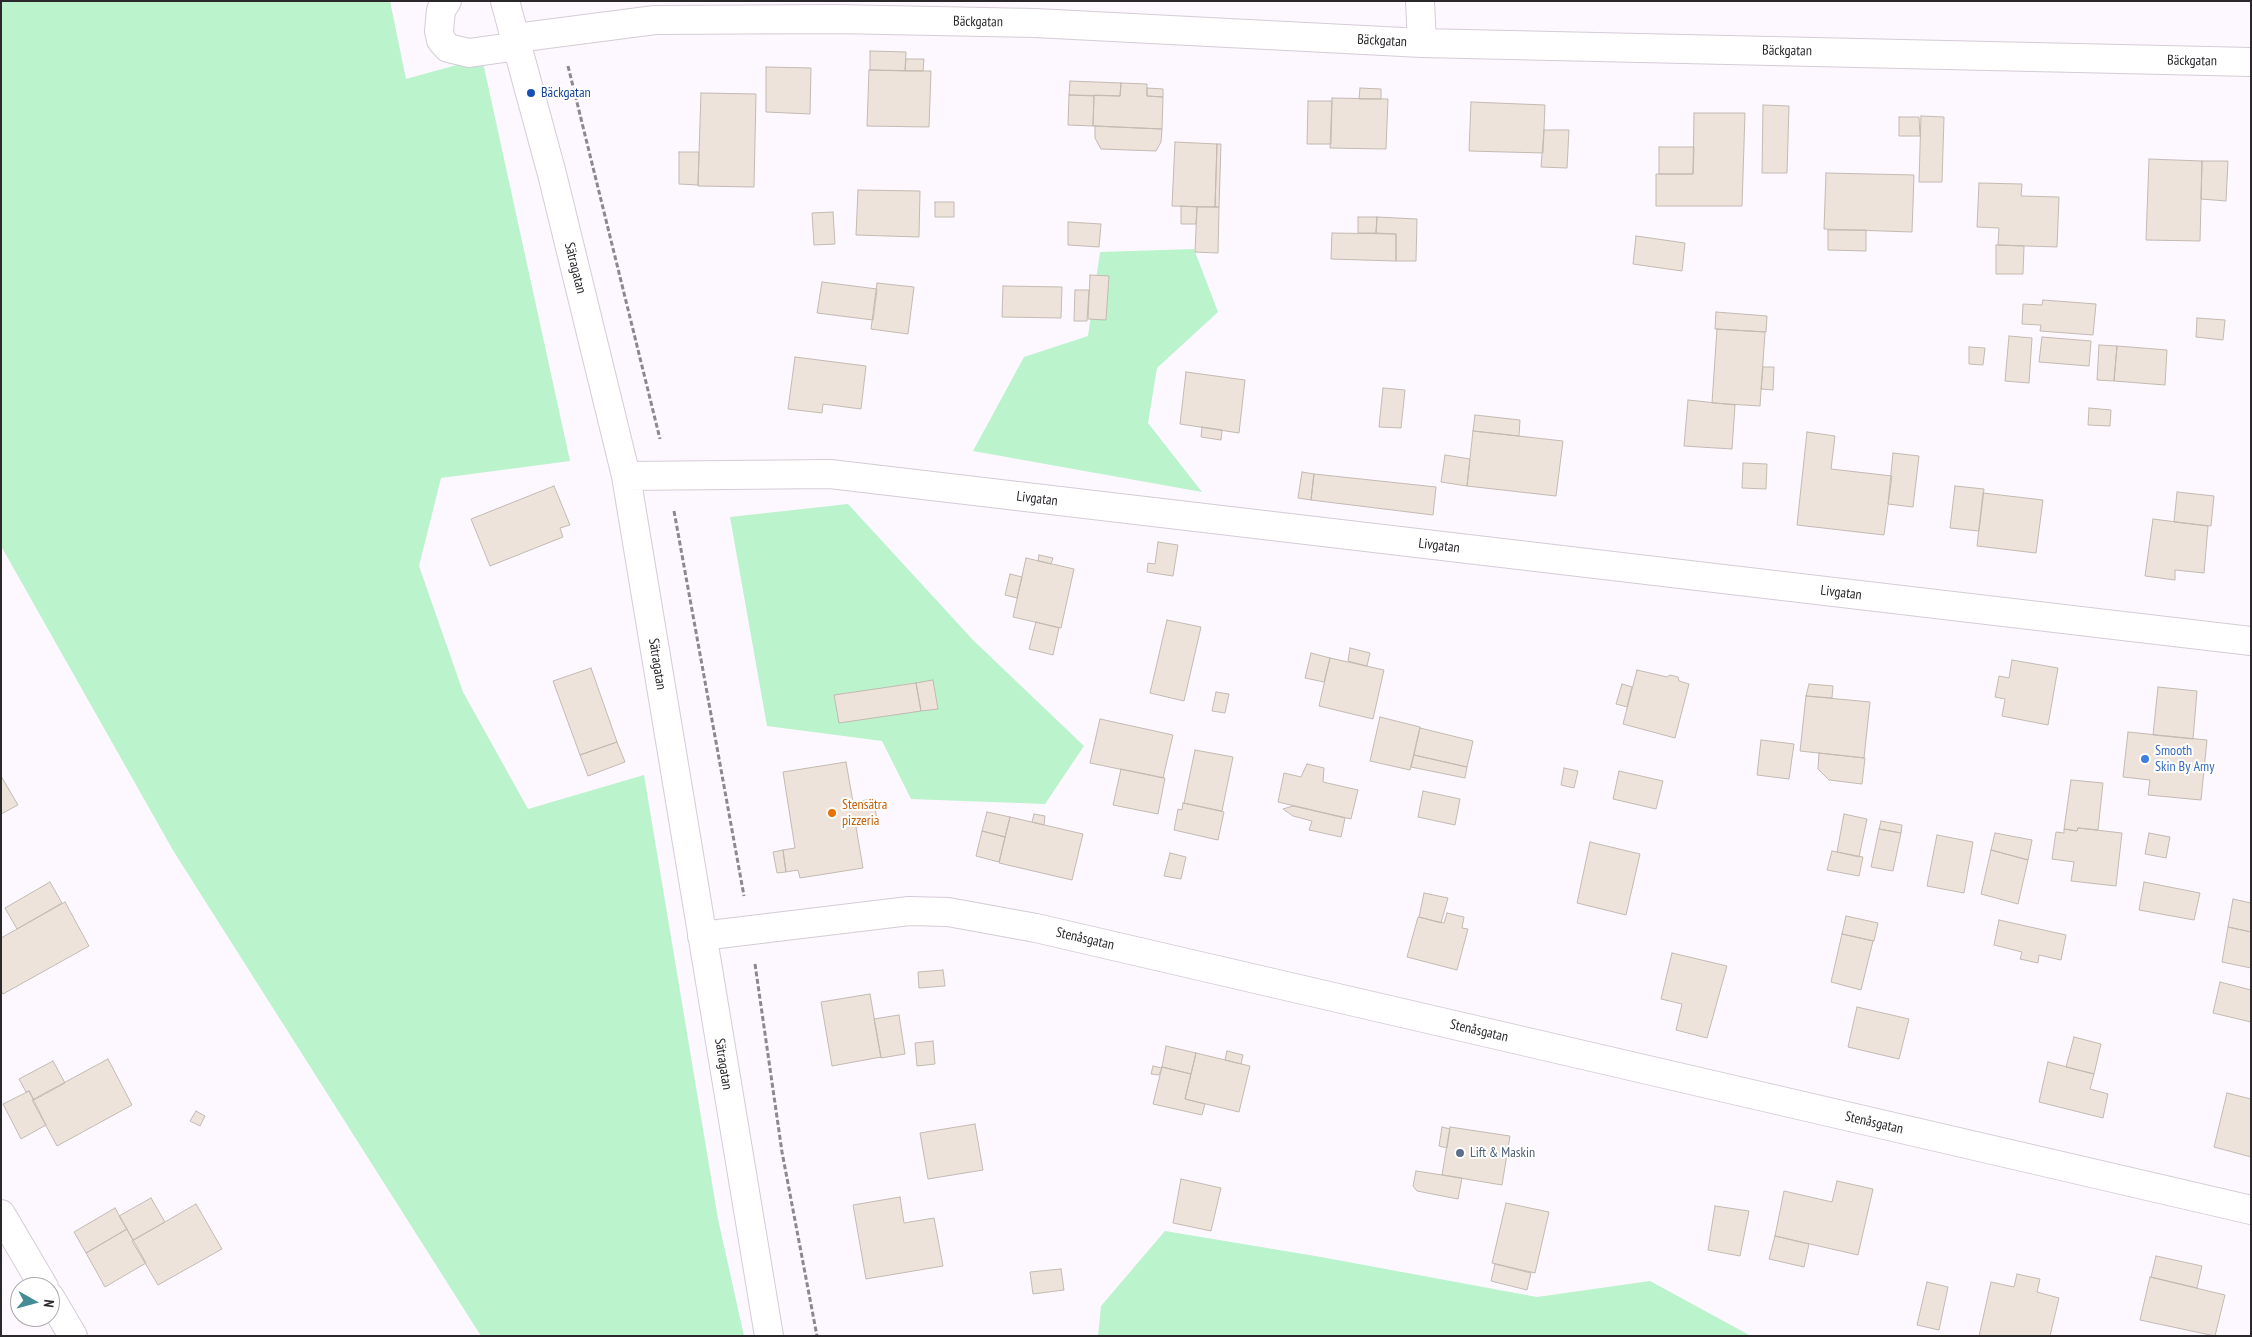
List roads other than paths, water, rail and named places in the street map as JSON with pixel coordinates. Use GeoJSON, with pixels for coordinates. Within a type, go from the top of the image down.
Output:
{"type":"FeatureCollection","features":[{"type":"Feature","properties":{"kind":"street","name":"Bäckgatan"},"geometry":{"type":"LineString","coordinates":[[447,1],[441,10],[438,31],[441,40],[448,48],[469,53],[517,42],[655,20],[835,19],[1035,22],[1422,43],[2251,62]]}},
{"type":"Feature","properties":{"kind":"street","name":"Sätragatan"},"geometry":{"type":"LineString","coordinates":[[505,1],[555,184],[626,476],[769,1336]]}},
{"type":"Feature","properties":{"kind":"street"},"geometry":{"type":"LineString","coordinates":[[1420,1],[1422,43]]}},
{"type":"Feature","properties":{"kind":"street","name":"Livgatan"},"geometry":{"type":"LineString","coordinates":[[626,476],[830,474],[2251,641]]}},
{"type":"Feature","properties":{"kind":"street","name":"Stenåsgatan"},"geometry":{"type":"LineString","coordinates":[[702,936],[909,911],[948,912],[1036,928],[2251,1210]]}},
{"type":"Feature","properties":{"kind":"street"},"geometry":{"type":"LineString","coordinates":[[1,1214],[38,1277]]}},
{"type":"Feature","properties":{"kind":"street"},"geometry":{"type":"LineString","coordinates":[[60,1314],[73,1336]]}},
{"type":"Feature","properties":{"kind":"place","name":"Bäckgatan"},"geometry":{"type":"Point","coordinates":[531,93]}},
{"type":"Feature","properties":{"kind":"place","name":"Smooth Skin By Amy"},"geometry":{"type":"Point","coordinates":[2145,759]}},
{"type":"Feature","properties":{"kind":"place","name":"Stensätra pizzeria"},"geometry":{"type":"Point","coordinates":[832,813]}},
{"type":"Feature","properties":{"kind":"place","name":"Lift & Maskin"},"geometry":{"type":"Point","coordinates":[1460,1153]}}]}
